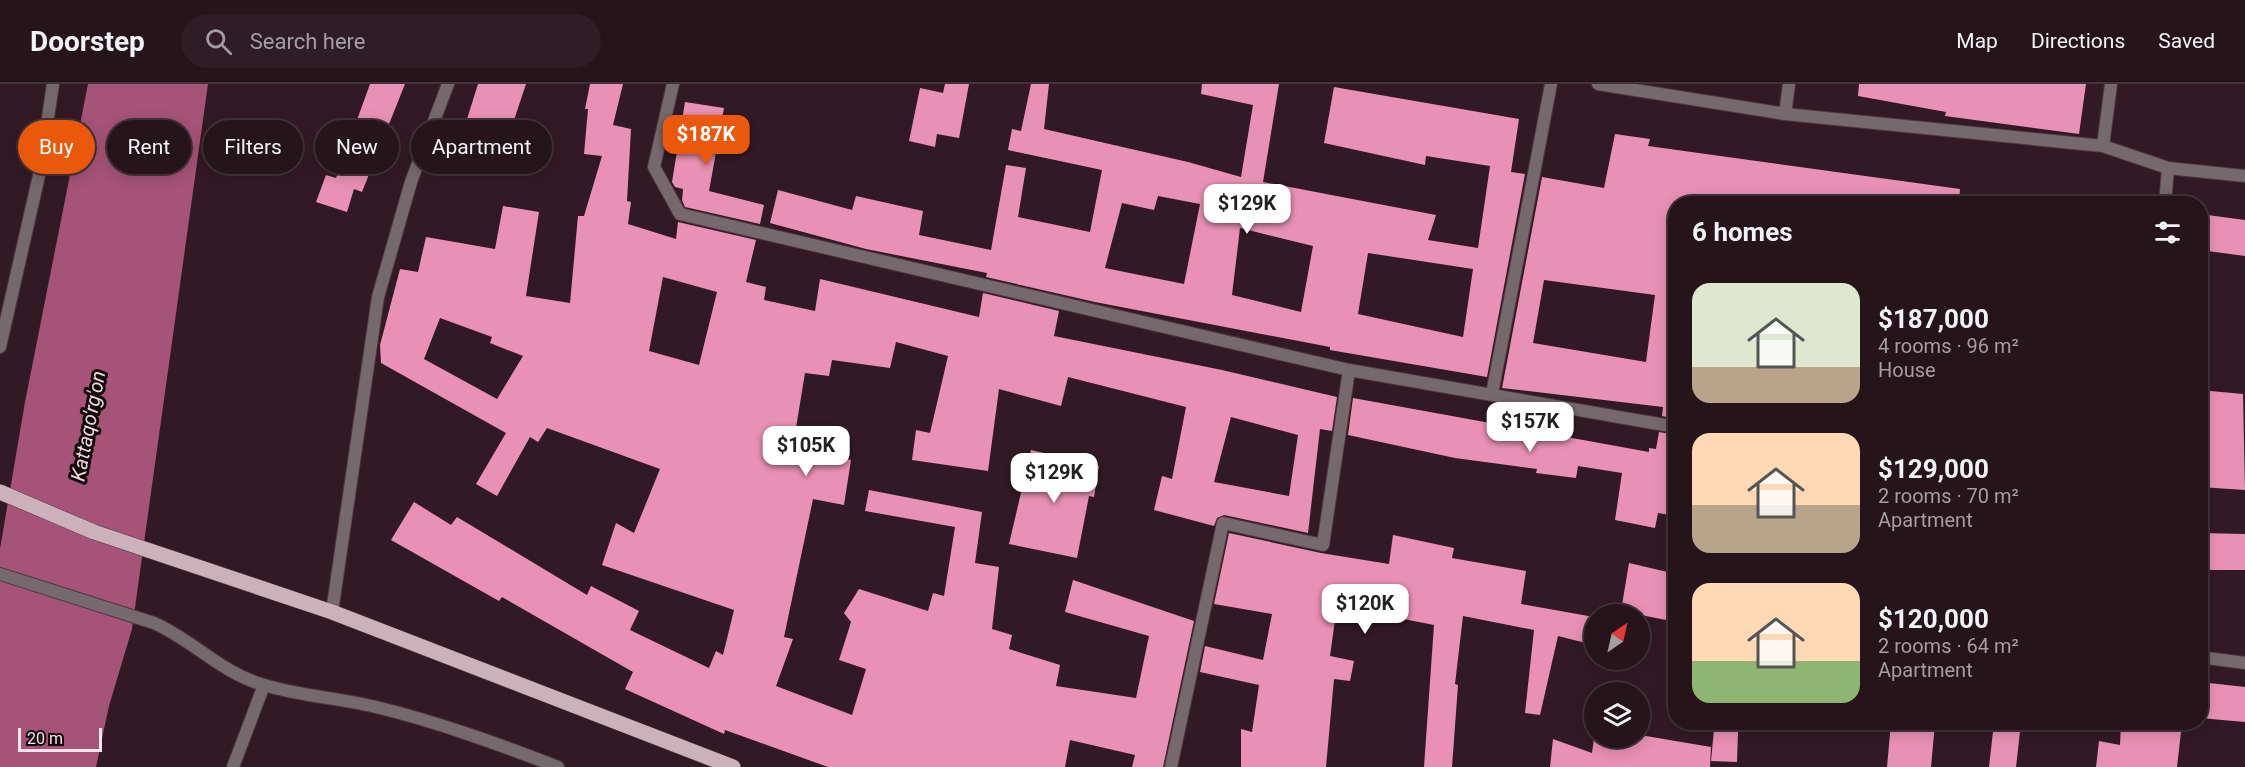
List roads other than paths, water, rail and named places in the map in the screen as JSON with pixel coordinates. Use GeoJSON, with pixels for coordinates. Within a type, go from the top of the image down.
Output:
{"type":"FeatureCollection","features":[{"type":"Feature","properties":{"kind":"main road"},"geometry":{"type":"LineString","coordinates":[[0,492],[94,532],[332,612],[734,767]]}},
{"type":"Feature","properties":{"kind":"street"},"geometry":{"type":"LineString","coordinates":[[0,347],[40,171],[53,84]]}},
{"type":"Feature","properties":{"kind":"street"},"geometry":{"type":"LineString","coordinates":[[332,612],[378,297],[411,182],[448,84]]}},
{"type":"Feature","properties":{"kind":"street"},"geometry":{"type":"LineString","coordinates":[[673,84],[654,167],[680,214],[1349,370],[1668,426]]}},
{"type":"Feature","properties":{"kind":"street"},"geometry":{"type":"LineString","coordinates":[[1492,394],[1551,84]]}},
{"type":"Feature","properties":{"kind":"street"},"geometry":{"type":"LineString","coordinates":[[1598,84],[1785,114],[2103,146],[2168,168],[2245,176]]}},
{"type":"Feature","properties":{"kind":"street"},"geometry":{"type":"LineString","coordinates":[[1785,114],[1789,84]]}},
{"type":"Feature","properties":{"kind":"street"},"geometry":{"type":"LineString","coordinates":[[2103,146],[2111,84]]}},
{"type":"Feature","properties":{"kind":"street"},"geometry":{"type":"LineString","coordinates":[[2166,196],[2168,168]]}},
{"type":"Feature","properties":{"kind":"street"},"geometry":{"type":"LineString","coordinates":[[1171,767],[1223,523],[1323,545],[1349,370]]}},
{"type":"Feature","properties":{"kind":"street"},"geometry":{"type":"LineString","coordinates":[[0,574],[154,623],[174,632],[229,672],[264,686],[376,707],[479,737],[558,767]]}},
{"type":"Feature","properties":{"kind":"street"},"geometry":{"type":"LineString","coordinates":[[2208,658],[2245,663]]}},
{"type":"Feature","properties":{"kind":"street"},"geometry":{"type":"LineString","coordinates":[[233,767],[264,686]]}},
{"type":"Feature","properties":{"kind":"water","name":"Kattaqo'rg'on"},"geometry":{"type":"Polygon","coordinates":[[[88,84],[208,84],[132,629],[109,706],[96,767],[0,767],[0,549],[25,402],[70,174],[95,174],[95,120],[81,120],[88,84]]]}}]}
